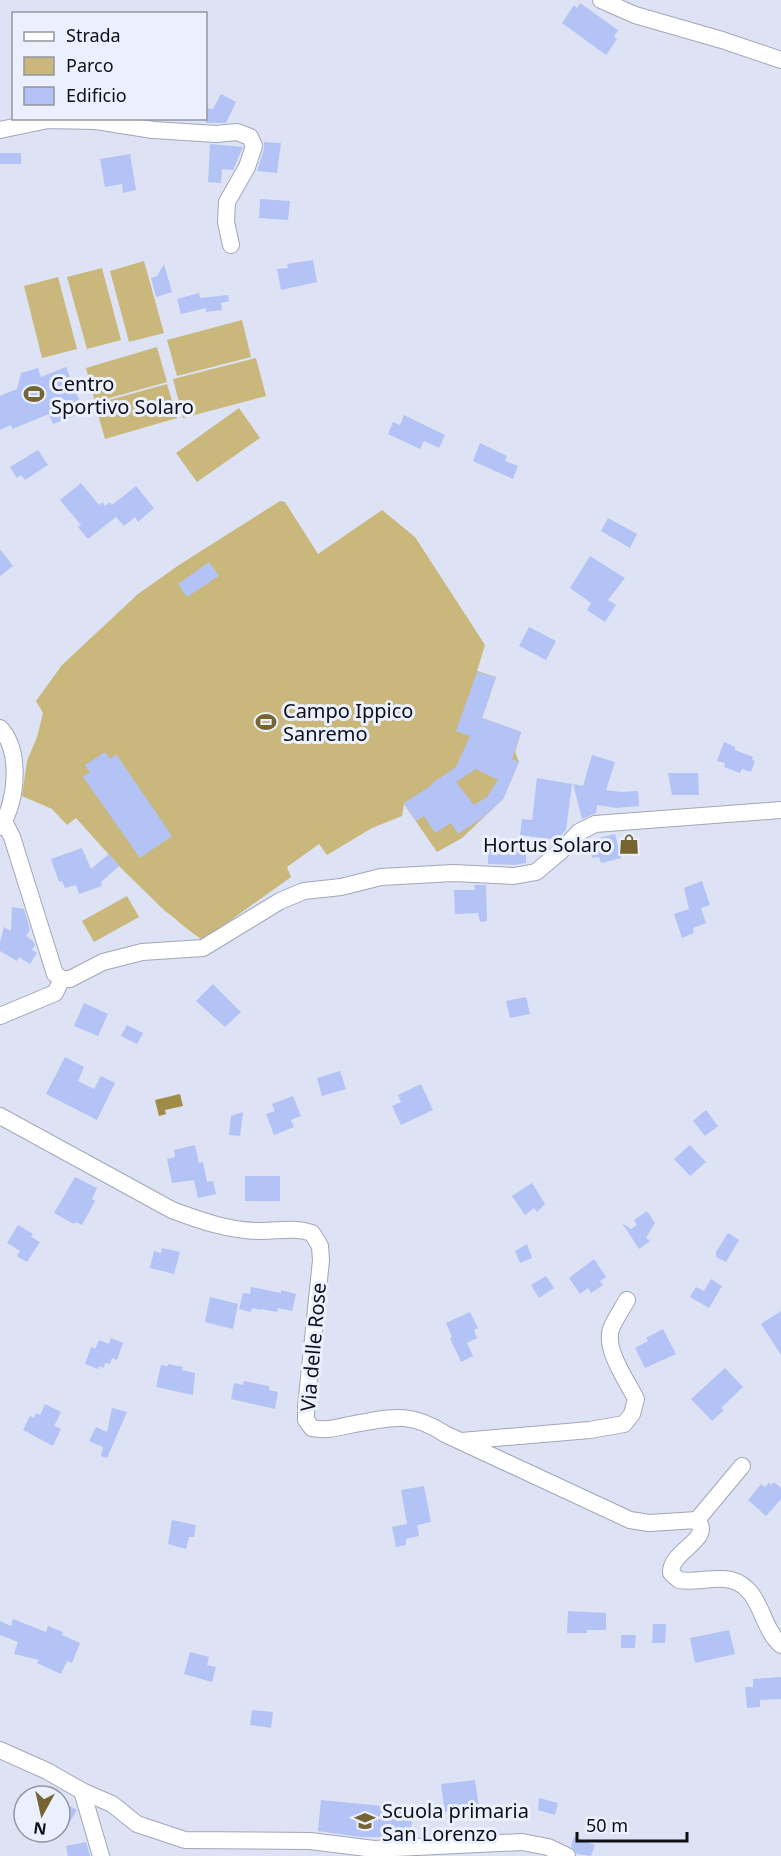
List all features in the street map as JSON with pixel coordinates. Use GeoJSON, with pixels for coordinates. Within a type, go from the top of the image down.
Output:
{"type":"FeatureCollection","features":[{"type":"Feature","properties":{"kind":"street"},"geometry":{"type":"LineString","coordinates":[[601,0],[635,15],[781,60]]}},
{"type":"Feature","properties":{"kind":"street"},"geometry":{"type":"LineString","coordinates":[[0,130],[48,120],[96,121],[153,129],[216,134],[237,132],[250,137],[254,146],[247,167],[227,202],[226,222],[231,245]]}},
{"type":"Feature","properties":{"kind":"street"},"geometry":{"type":"LineString","coordinates":[[0,728],[9,737],[15,765],[15,782],[2,824],[12,837],[52,964],[56,974],[62,979],[70,979],[103,962],[142,952],[203,948],[280,901],[304,891],[341,887],[381,877],[453,873],[514,876],[536,872],[579,832],[595,824],[781,810]]}},
{"type":"Feature","properties":{"kind":"street"},"geometry":{"type":"LineString","coordinates":[[0,1016],[55,993],[62,979]]}},
{"type":"Feature","properties":{"kind":"street","name":"Via delle Rose"},"geometry":{"type":"LineString","coordinates":[[0,1116],[172,1210],[195,1219],[223,1228],[261,1231],[292,1229],[312,1233],[320,1246],[321,1260],[306,1420],[312,1428],[324,1430],[387,1418],[413,1418],[428,1422],[460,1441],[630,1520],[649,1523],[697,1520]]}},
{"type":"Feature","properties":{"kind":"street"},"geometry":{"type":"LineString","coordinates":[[460,1441],[590,1430],[624,1424],[632,1414],[636,1399],[611,1350],[609,1341],[610,1330],[627,1299]]}},
{"type":"Feature","properties":{"kind":"street"},"geometry":{"type":"LineString","coordinates":[[742,1466],[697,1520],[702,1531],[698,1538],[673,1561],[671,1573],[685,1582],[730,1580],[744,1587],[757,1602],[774,1639],[781,1645]]}},
{"type":"Feature","properties":{"kind":"street"},"geometry":{"type":"LineString","coordinates":[[0,1750],[112,1804],[137,1824],[185,1840],[310,1841],[374,1849],[522,1842],[548,1847],[567,1856]]}},
{"type":"Feature","properties":{"kind":"street"},"geometry":{"type":"LineString","coordinates":[[82,1791],[101,1856]]}},
{"type":"Feature","properties":{"kind":"green space"},"geometry":{"type":"Polygon","coordinates":[[[144,261],[164,333],[129,342],[110,271],[144,261]]]}},
{"type":"Feature","properties":{"kind":"green space"},"geometry":{"type":"Polygon","coordinates":[[[102,268],[121,340],[87,349],[67,277],[102,268]]]}},
{"type":"Feature","properties":{"kind":"green space"},"geometry":{"type":"Polygon","coordinates":[[[58,277],[77,349],[42,358],[24,286],[58,277]]]}},
{"type":"Feature","properties":{"kind":"green space"},"geometry":{"type":"Polygon","coordinates":[[[242,320],[251,357],[177,376],[167,340],[242,320]]]}},
{"type":"Feature","properties":{"kind":"green space"},"geometry":{"type":"Polygon","coordinates":[[[157,347],[167,382],[95,402],[86,368],[157,347]]]}},
{"type":"Feature","properties":{"kind":"green space"},"geometry":{"type":"Polygon","coordinates":[[[256,358],[266,396],[183,418],[173,379],[256,358]]]}},
{"type":"Feature","properties":{"kind":"green space"},"geometry":{"type":"Polygon","coordinates":[[[167,384],[177,418],[105,439],[95,404],[167,384]]]}},
{"type":"Feature","properties":{"kind":"green space"},"geometry":{"type":"Polygon","coordinates":[[[239,408],[260,438],[197,482],[176,453],[239,408]]]}},
{"type":"Feature","properties":{"kind":"green space","name":"Campo Ippico Sanremo"},"geometry":{"type":"Polygon","coordinates":[[[280,501],[285,502],[318,554],[382,510],[415,537],[485,645],[477,671],[496,677],[482,718],[521,732],[515,752],[519,762],[503,799],[462,838],[437,852],[404,804],[402,816],[372,828],[327,855],[319,844],[287,867],[291,877],[203,940],[165,911],[120,867],[76,818],[67,825],[52,809],[22,796],[27,761],[37,737],[43,713],[36,701],[62,665],[138,594],[280,501]]]}},
{"type":"Feature","properties":{"kind":"green space"},"geometry":{"type":"Polygon","coordinates":[[[127,896],[139,917],[94,942],[82,921],[127,896]]]}},
{"type":"Feature","properties":{"kind":"shaded area"},"geometry":{"type":"Polygon","coordinates":[[[180,1094],[183,1106],[165,1110],[166,1114],[159,1116],[155,1100],[180,1094]]]}},
{"type":"Feature","properties":{"kind":"building"},"geometry":{"type":"Polygon","coordinates":[[[580,3],[618,30],[614,36],[617,39],[606,55],[562,23],[574,5],[577,8],[580,3]]]}},
{"type":"Feature","properties":{"kind":"building"},"geometry":{"type":"Polygon","coordinates":[[[221,94],[236,102],[226,123],[206,123],[207,108],[213,109],[221,94]]]}},
{"type":"Feature","properties":{"kind":"building"},"geometry":{"type":"Polygon","coordinates":[[[264,142],[281,143],[277,173],[257,171],[264,142]]]}},
{"type":"Feature","properties":{"kind":"building"},"geometry":{"type":"Polygon","coordinates":[[[210,144],[243,147],[233,170],[222,169],[221,183],[208,182],[210,144]]]}},
{"type":"Feature","properties":{"kind":"building"},"geometry":{"type":"Polygon","coordinates":[[[0,153],[21,153],[21,164],[0,164],[0,153]]]}},
{"type":"Feature","properties":{"kind":"building"},"geometry":{"type":"Polygon","coordinates":[[[130,154],[136,190],[123,193],[122,184],[105,187],[100,159],[130,154]]]}},
{"type":"Feature","properties":{"kind":"building"},"geometry":{"type":"Polygon","coordinates":[[[260,199],[290,201],[288,220],[259,218],[260,199]]]}},
{"type":"Feature","properties":{"kind":"building"},"geometry":{"type":"Polygon","coordinates":[[[313,260],[317,282],[281,290],[277,269],[288,268],[287,264],[313,260]]]}},
{"type":"Feature","properties":{"kind":"building"},"geometry":{"type":"Polygon","coordinates":[[[164,264],[172,292],[156,297],[151,278],[157,276],[164,264]]]}},
{"type":"Feature","properties":{"kind":"building"},"geometry":{"type":"Polygon","coordinates":[[[199,293],[200,298],[228,295],[229,301],[221,303],[222,310],[206,312],[206,308],[181,314],[177,299],[199,293]]]}},
{"type":"Feature","properties":{"kind":"building"},"geometry":{"type":"Polygon","coordinates":[[[66,367],[84,412],[53,424],[49,414],[12,429],[11,425],[0,430],[0,396],[17,389],[21,373],[38,368],[41,377],[66,367]]]}},
{"type":"Feature","properties":{"kind":"building"},"geometry":{"type":"Polygon","coordinates":[[[404,415],[445,435],[439,448],[424,441],[420,449],[388,434],[393,422],[400,425],[404,415]]]}},
{"type":"Feature","properties":{"kind":"building"},"geometry":{"type":"Polygon","coordinates":[[[480,443],[507,456],[505,461],[518,466],[513,479],[473,461],[480,443]]]}},
{"type":"Feature","properties":{"kind":"building"},"geometry":{"type":"Polygon","coordinates":[[[38,450],[48,465],[25,480],[21,475],[17,478],[10,467],[38,450]]]}},
{"type":"Feature","properties":{"kind":"building"},"geometry":{"type":"Polygon","coordinates":[[[81,483],[99,505],[103,502],[105,506],[110,502],[112,505],[136,486],[154,508],[138,522],[135,517],[124,526],[116,517],[88,539],[78,527],[81,525],[60,500],[81,483]]]}},
{"type":"Feature","properties":{"kind":"building"},"geometry":{"type":"Polygon","coordinates":[[[608,518],[637,534],[630,548],[601,531],[608,518]]]}},
{"type":"Feature","properties":{"kind":"building"},"geometry":{"type":"Polygon","coordinates":[[[0,549],[13,566],[0,576],[0,549]]]}},
{"type":"Feature","properties":{"kind":"building"},"geometry":{"type":"Polygon","coordinates":[[[590,556],[625,578],[608,600],[616,605],[605,622],[587,610],[591,603],[570,588],[590,556]]]}},
{"type":"Feature","properties":{"kind":"building"},"geometry":{"type":"Polygon","coordinates":[[[209,562],[219,576],[187,597],[178,584],[209,562]]]}},
{"type":"Feature","properties":{"kind":"building"},"geometry":{"type":"Polygon","coordinates":[[[529,627],[556,641],[546,660],[519,646],[529,627]]]}},
{"type":"Feature","properties":{"kind":"building"},"geometry":{"type":"Polygon","coordinates":[[[477,672],[496,677],[482,718],[521,732],[512,759],[519,762],[503,799],[481,819],[458,834],[451,823],[435,833],[424,816],[416,821],[404,803],[456,767],[470,736],[456,731],[477,672]],[[476,769],[456,782],[474,805],[487,797],[498,780],[476,769]]]}},
{"type":"Feature","properties":{"kind":"building"},"geometry":{"type":"Polygon","coordinates":[[[724,742],[735,747],[735,750],[753,757],[752,760],[755,761],[751,772],[742,769],[740,773],[724,767],[725,763],[717,761],[724,742]]]}},
{"type":"Feature","properties":{"kind":"building"},"geometry":{"type":"Polygon","coordinates":[[[105,752],[110,759],[116,754],[172,836],[140,858],[83,777],[90,772],[85,765],[105,752]]]}},
{"type":"Feature","properties":{"kind":"building"},"geometry":{"type":"Polygon","coordinates":[[[592,755],[615,762],[606,790],[638,791],[639,806],[616,808],[597,805],[596,813],[582,819],[573,784],[583,786],[592,755]]]}},
{"type":"Feature","properties":{"kind":"building"},"geometry":{"type":"Polygon","coordinates":[[[668,773],[698,773],[699,795],[672,795],[668,773]]]}},
{"type":"Feature","properties":{"kind":"building"},"geometry":{"type":"Polygon","coordinates":[[[537,778],[572,784],[566,830],[557,840],[520,835],[522,819],[532,820],[537,778]]]}},
{"type":"Feature","properties":{"kind":"building"},"geometry":{"type":"Polygon","coordinates":[[[615,834],[621,858],[601,863],[599,857],[592,858],[588,841],[615,834]]]}},
{"type":"Feature","properties":{"kind":"building"},"geometry":{"type":"Polygon","coordinates":[[[82,848],[91,869],[109,854],[119,866],[101,882],[102,886],[79,894],[76,885],[65,888],[62,881],[59,882],[51,859],[82,848]]]}},
{"type":"Feature","properties":{"kind":"building"},"geometry":{"type":"Polygon","coordinates":[[[488,848],[526,848],[526,863],[488,864],[488,848]]]}},
{"type":"Feature","properties":{"kind":"building"},"geometry":{"type":"Polygon","coordinates":[[[702,881],[710,905],[701,908],[706,923],[693,928],[694,933],[682,938],[674,914],[689,909],[684,888],[702,881]]]}},
{"type":"Feature","properties":{"kind":"building"},"geometry":{"type":"Polygon","coordinates":[[[474,885],[486,885],[487,921],[480,922],[478,913],[455,914],[454,890],[475,890],[474,885]]]}},
{"type":"Feature","properties":{"kind":"building"},"geometry":{"type":"Polygon","coordinates":[[[12,907],[24,909],[30,930],[26,936],[33,941],[35,945],[32,950],[37,953],[30,964],[19,957],[17,961],[0,951],[4,927],[11,931],[12,907]]]}},
{"type":"Feature","properties":{"kind":"building"},"geometry":{"type":"Polygon","coordinates":[[[213,984],[241,1012],[225,1027],[196,1001],[213,984]]]}},
{"type":"Feature","properties":{"kind":"building"},"geometry":{"type":"Polygon","coordinates":[[[526,997],[530,1014],[510,1018],[506,1001],[526,997]]]}},
{"type":"Feature","properties":{"kind":"building"},"geometry":{"type":"Polygon","coordinates":[[[84,1003],[108,1014],[98,1036],[74,1026],[84,1003]]]}},
{"type":"Feature","properties":{"kind":"building"},"geometry":{"type":"Polygon","coordinates":[[[127,1025],[143,1033],[137,1044],[121,1036],[127,1025]]]}},
{"type":"Feature","properties":{"kind":"building"},"geometry":{"type":"Polygon","coordinates":[[[65,1057],[84,1067],[78,1081],[94,1089],[101,1076],[115,1083],[97,1120],[46,1094],[65,1057]]]}},
{"type":"Feature","properties":{"kind":"building"},"geometry":{"type":"Polygon","coordinates":[[[340,1071],[346,1089],[322,1096],[317,1078],[340,1071]]]}},
{"type":"Feature","properties":{"kind":"building"},"geometry":{"type":"Polygon","coordinates":[[[421,1084],[433,1110],[401,1125],[392,1106],[401,1102],[398,1095],[421,1084]]]}},
{"type":"Feature","properties":{"kind":"building"},"geometry":{"type":"Polygon","coordinates":[[[293,1096],[301,1116],[291,1120],[294,1127],[274,1135],[266,1114],[275,1111],[272,1104],[293,1096]]]}},
{"type":"Feature","properties":{"kind":"building"},"geometry":{"type":"Polygon","coordinates":[[[706,1110],[718,1126],[705,1136],[693,1121],[706,1110]]]}},
{"type":"Feature","properties":{"kind":"building"},"geometry":{"type":"Polygon","coordinates":[[[243,1112],[240,1136],[229,1135],[231,1116],[243,1112]]]}},
{"type":"Feature","properties":{"kind":"building"},"geometry":{"type":"Polygon","coordinates":[[[195,1145],[199,1163],[203,1162],[207,1182],[213,1181],[216,1194],[198,1198],[194,1180],[172,1183],[167,1159],[175,1157],[174,1150],[195,1145]]]}},
{"type":"Feature","properties":{"kind":"building"},"geometry":{"type":"Polygon","coordinates":[[[690,1145],[706,1162],[690,1176],[674,1159],[690,1145]]]}},
{"type":"Feature","properties":{"kind":"building"},"geometry":{"type":"Polygon","coordinates":[[[245,1176],[280,1176],[280,1201],[245,1201],[245,1176]]]}},
{"type":"Feature","properties":{"kind":"building"},"geometry":{"type":"Polygon","coordinates":[[[75,1177],[97,1188],[92,1199],[95,1201],[82,1225],[76,1222],[74,1224],[54,1213],[75,1177]]]}},
{"type":"Feature","properties":{"kind":"building"},"geometry":{"type":"Polygon","coordinates":[[[532,1183],[545,1204],[537,1212],[534,1208],[525,1215],[512,1196],[532,1183]]]}},
{"type":"Feature","properties":{"kind":"building"},"geometry":{"type":"Polygon","coordinates":[[[647,1211],[655,1223],[646,1238],[650,1241],[639,1249],[622,1223],[631,1229],[637,1225],[634,1220],[647,1211]]]}},
{"type":"Feature","properties":{"kind":"building"},"geometry":{"type":"Polygon","coordinates":[[[18,1225],[33,1234],[31,1237],[40,1242],[27,1262],[17,1256],[20,1251],[7,1243],[18,1225]]]}},
{"type":"Feature","properties":{"kind":"building"},"geometry":{"type":"Polygon","coordinates":[[[728,1233],[739,1240],[726,1262],[716,1257],[716,1252],[728,1233]]]}},
{"type":"Feature","properties":{"kind":"building"},"geometry":{"type":"Polygon","coordinates":[[[527,1244],[532,1258],[520,1263],[515,1251],[527,1244]]]}},
{"type":"Feature","properties":{"kind":"building"},"geometry":{"type":"Polygon","coordinates":[[[162,1248],[180,1252],[174,1274],[150,1268],[154,1251],[161,1253],[162,1248]]]}},
{"type":"Feature","properties":{"kind":"building"},"geometry":{"type":"Polygon","coordinates":[[[594,1259],[606,1277],[600,1281],[603,1285],[591,1293],[588,1288],[580,1294],[569,1278],[594,1259]]]}},
{"type":"Feature","properties":{"kind":"building"},"geometry":{"type":"Polygon","coordinates":[[[546,1276],[554,1288],[539,1298],[531,1285],[546,1276]]]}},
{"type":"Feature","properties":{"kind":"building"},"geometry":{"type":"Polygon","coordinates":[[[711,1279],[722,1286],[709,1308],[690,1297],[696,1287],[704,1291],[711,1279]]]}},
{"type":"Feature","properties":{"kind":"building"},"geometry":{"type":"Polygon","coordinates":[[[251,1287],[296,1294],[292,1311],[278,1308],[277,1312],[252,1308],[251,1312],[239,1309],[243,1293],[250,1294],[251,1287]]]}},
{"type":"Feature","properties":{"kind":"building"},"geometry":{"type":"Polygon","coordinates":[[[210,1297],[238,1304],[233,1329],[205,1322],[210,1297]]]}},
{"type":"Feature","properties":{"kind":"building"},"geometry":{"type":"Polygon","coordinates":[[[781,1311],[781,1355],[761,1324],[781,1311]]]}},
{"type":"Feature","properties":{"kind":"building"},"geometry":{"type":"Polygon","coordinates":[[[470,1312],[478,1328],[474,1330],[477,1338],[467,1343],[473,1356],[461,1362],[446,1323],[470,1312]]]}},
{"type":"Feature","properties":{"kind":"building"},"geometry":{"type":"Polygon","coordinates":[[[663,1329],[676,1354],[645,1368],[635,1348],[648,1341],[646,1338],[663,1329]]]}},
{"type":"Feature","properties":{"kind":"building"},"geometry":{"type":"Polygon","coordinates":[[[111,1338],[123,1343],[117,1360],[112,1358],[110,1364],[105,1363],[104,1368],[99,1366],[98,1369],[85,1364],[91,1347],[95,1349],[99,1340],[109,1344],[111,1338]]]}},
{"type":"Feature","properties":{"kind":"building"},"geometry":{"type":"Polygon","coordinates":[[[168,1364],[183,1367],[182,1370],[195,1373],[193,1395],[156,1387],[161,1365],[168,1366],[168,1364]]]}},
{"type":"Feature","properties":{"kind":"building"},"geometry":{"type":"Polygon","coordinates":[[[725,1368],[743,1387],[721,1408],[724,1410],[712,1421],[691,1399],[725,1368]]]}},
{"type":"Feature","properties":{"kind":"building"},"geometry":{"type":"Polygon","coordinates":[[[244,1381],[269,1386],[269,1390],[278,1392],[275,1409],[231,1399],[234,1383],[243,1385],[244,1381]]]}},
{"type":"Feature","properties":{"kind":"building"},"geometry":{"type":"Polygon","coordinates":[[[45,1404],[61,1412],[54,1426],[61,1429],[53,1446],[23,1430],[30,1416],[34,1418],[36,1413],[40,1415],[45,1404]]]}},
{"type":"Feature","properties":{"kind":"building"},"geometry":{"type":"Polygon","coordinates":[[[112,1408],[127,1412],[107,1458],[101,1456],[103,1447],[89,1441],[96,1427],[107,1432],[112,1408]]]}},
{"type":"Feature","properties":{"kind":"building"},"geometry":{"type":"Polygon","coordinates":[[[769,1482],[771,1485],[774,1482],[781,1488],[781,1499],[766,1516],[748,1500],[761,1484],[765,1487],[769,1482]]]}},
{"type":"Feature","properties":{"kind":"building"},"geometry":{"type":"Polygon","coordinates":[[[424,1486],[431,1522],[417,1525],[419,1536],[406,1539],[406,1545],[396,1547],[392,1527],[407,1524],[401,1490],[424,1486]]]}},
{"type":"Feature","properties":{"kind":"building"},"geometry":{"type":"Polygon","coordinates":[[[172,1520],[196,1525],[194,1537],[189,1537],[186,1549],[168,1544],[172,1520]]]}},
{"type":"Feature","properties":{"kind":"building"},"geometry":{"type":"Polygon","coordinates":[[[568,1611],[606,1613],[606,1630],[567,1633],[568,1611]]]}},
{"type":"Feature","properties":{"kind":"building"},"geometry":{"type":"Polygon","coordinates":[[[13,1619],[46,1632],[48,1626],[80,1643],[72,1663],[67,1661],[61,1674],[37,1663],[39,1660],[14,1654],[18,1642],[0,1635],[0,1621],[11,1626],[13,1619]]]}},
{"type":"Feature","properties":{"kind":"building"},"geometry":{"type":"Polygon","coordinates":[[[653,1624],[666,1624],[665,1643],[652,1643],[653,1624]]]}},
{"type":"Feature","properties":{"kind":"building"},"geometry":{"type":"Polygon","coordinates":[[[729,1630],[735,1654],[695,1663],[690,1638],[729,1630]]]}},
{"type":"Feature","properties":{"kind":"building"},"geometry":{"type":"Polygon","coordinates":[[[621,1635],[636,1635],[635,1648],[621,1648],[621,1635]]]}},
{"type":"Feature","properties":{"kind":"building"},"geometry":{"type":"Polygon","coordinates":[[[190,1652],[209,1657],[207,1665],[216,1667],[212,1682],[184,1674],[190,1652]]]}},
{"type":"Feature","properties":{"kind":"building"},"geometry":{"type":"Polygon","coordinates":[[[781,1677],[781,1699],[760,1700],[760,1707],[747,1708],[745,1687],[753,1687],[753,1679],[781,1677]]]}},
{"type":"Feature","properties":{"kind":"building"},"geometry":{"type":"Polygon","coordinates":[[[252,1710],[273,1712],[271,1728],[250,1725],[252,1710]]]}},
{"type":"Feature","properties":{"kind":"building"},"geometry":{"type":"Polygon","coordinates":[[[475,1780],[479,1808],[445,1812],[441,1784],[475,1780]]]}},
{"type":"Feature","properties":{"kind":"building"},"geometry":{"type":"Polygon","coordinates":[[[539,1798],[558,1803],[555,1815],[538,1810],[539,1798]]]}},
{"type":"Feature","properties":{"kind":"building","name":"Scuola primaria San Lorenzo"},"geometry":{"type":"Polygon","coordinates":[[[321,1800],[413,1809],[410,1837],[360,1837],[318,1831],[321,1800]]]}},
{"type":"Feature","properties":{"kind":"building"},"geometry":{"type":"Polygon","coordinates":[[[72,1807],[77,1810],[72,1818],[72,1807]]]}},
{"type":"Feature","properties":{"kind":"building"},"geometry":{"type":"Polygon","coordinates":[[[574,1837],[595,1845],[591,1856],[577,1854],[571,1846],[574,1837]]]}},
{"type":"Feature","properties":{"kind":"building"},"geometry":{"type":"Polygon","coordinates":[[[86,1842],[90,1856],[68,1856],[66,1846],[86,1842]]]}},
{"type":"Feature","properties":{"kind":"place","name":"Centro Sportivo Solaro"},"geometry":{"type":"Point","coordinates":[34,394]}},
{"type":"Feature","properties":{"kind":"place","name":"Campo Ippico Sanremo"},"geometry":{"type":"Point","coordinates":[266,722]}},
{"type":"Feature","properties":{"kind":"place","name":"Hortus Solaro"},"geometry":{"type":"Point","coordinates":[629,844]}},
{"type":"Feature","properties":{"kind":"place","name":"Scuola primaria San Lorenzo"},"geometry":{"type":"Point","coordinates":[365,1821]}}]}
